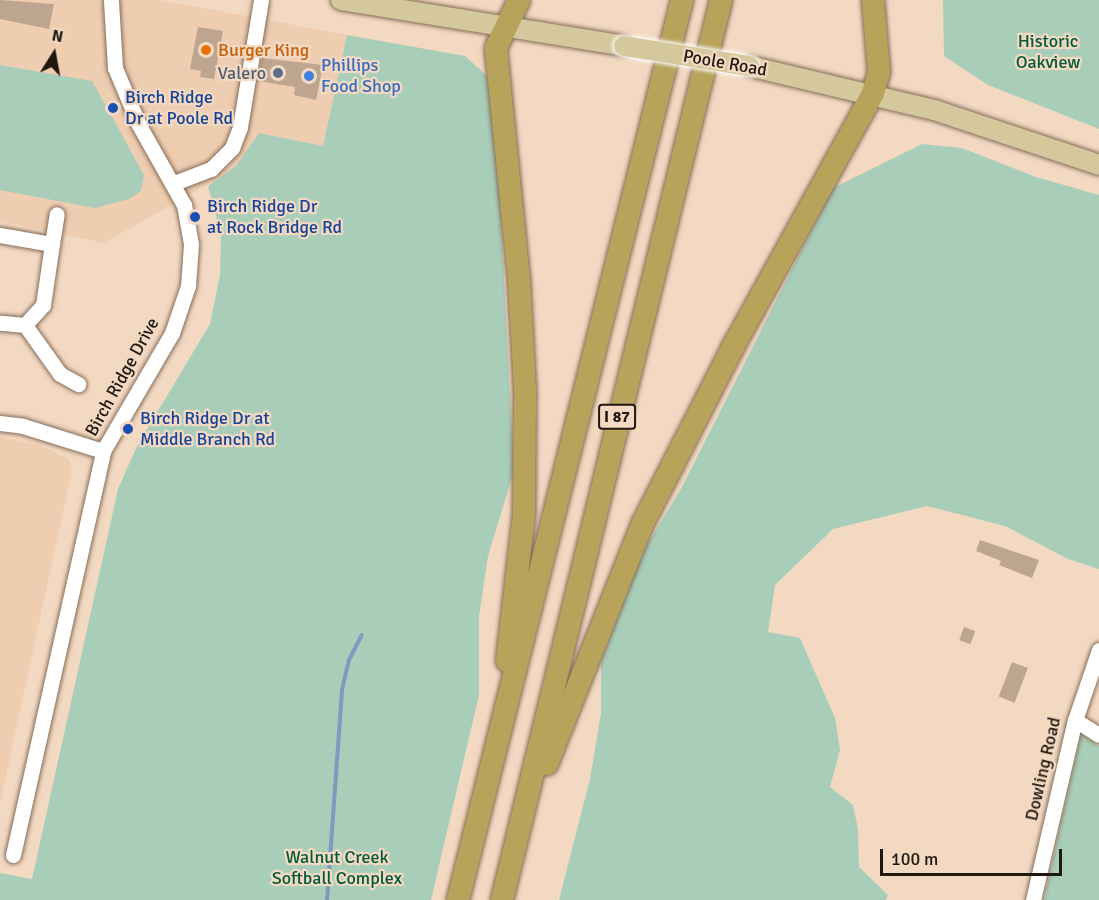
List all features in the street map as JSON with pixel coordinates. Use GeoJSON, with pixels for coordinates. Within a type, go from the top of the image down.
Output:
{"type":"FeatureCollection","features":[{"type":"Feature","properties":{"kind":"highway"},"geometry":{"type":"LineString","coordinates":[[498,743],[525,468],[521,311],[496,48],[519,0]]}},
{"type":"Feature","properties":{"kind":"highway","name":"I 87"},"geometry":{"type":"LineString","coordinates":[[458,900],[682,0]]}},
{"type":"Feature","properties":{"kind":"highway","name":"I 87"},"geometry":{"type":"LineString","coordinates":[[502,900],[720,0]]}},
{"type":"Feature","properties":{"kind":"highway"},"geometry":{"type":"LineString","coordinates":[[518,835],[643,523],[733,347],[873,93],[879,72],[873,0]]}},
{"type":"Feature","properties":{"kind":"main road","name":"Poole Road"},"geometry":{"type":"LineString","coordinates":[[341,0],[749,66],[873,93],[1099,165]]}},
{"type":"Feature","properties":{"kind":"street","name":"Birch Ridge Drive"},"geometry":{"type":"LineString","coordinates":[[13,855],[103,451],[172,333],[188,286],[191,244],[184,205],[174,183],[138,125],[115,68],[111,0]]}},
{"type":"Feature","properties":{"kind":"street"},"geometry":{"type":"LineString","coordinates":[[174,183],[211,169],[232,148],[240,127],[261,0]]}},
{"type":"Feature","properties":{"kind":"street"},"geometry":{"type":"LineString","coordinates":[[25,325],[43,305],[57,214]]}},
{"type":"Feature","properties":{"kind":"street"},"geometry":{"type":"LineString","coordinates":[[0,235],[52,244]]}},
{"type":"Feature","properties":{"kind":"street"},"geometry":{"type":"LineString","coordinates":[[0,323],[25,325],[60,374],[78,384]]}},
{"type":"Feature","properties":{"kind":"street"},"geometry":{"type":"LineString","coordinates":[[0,423],[23,426],[103,451]]}},
{"type":"Feature","properties":{"kind":"street","name":"Dowling Road"},"geometry":{"type":"LineString","coordinates":[[1033,900],[1075,720],[1099,650]]}},
{"type":"Feature","properties":{"kind":"street"},"geometry":{"type":"LineString","coordinates":[[1075,720],[1099,735]]}},
{"type":"Feature","properties":{"kind":"shaded area"},"geometry":{"type":"Polygon","coordinates":[[[0,0],[160,0],[347,35],[323,146],[259,133],[236,166],[222,176],[104,243],[0,221],[0,0]]]}},
{"type":"Feature","properties":{"kind":"shaded area"},"geometry":{"type":"Polygon","coordinates":[[[0,437],[39,445],[69,459],[72,471],[0,803],[0,437]]]}},
{"type":"Feature","properties":{"kind":"green space","name":"Historic Oakview"},"geometry":{"type":"Polygon","coordinates":[[[943,0],[1099,0],[1099,129],[988,85],[944,56],[943,0]]]}},
{"type":"Feature","properties":{"kind":"green space","name":"Walnut Creek Softball Complex"},"geometry":{"type":"Polygon","coordinates":[[[347,35],[465,56],[486,75],[496,125],[514,471],[488,556],[479,616],[479,695],[431,900],[0,900],[0,873],[32,879],[118,489],[137,446],[210,324],[220,275],[221,234],[208,186],[236,166],[259,133],[323,146],[347,35]]]}},
{"type":"Feature","properties":{"kind":"green space"},"geometry":{"type":"Polygon","coordinates":[[[0,65],[92,81],[144,175],[141,191],[129,199],[95,208],[0,190],[0,65]]]}},
{"type":"Feature","properties":{"kind":"green space"},"geometry":{"type":"Polygon","coordinates":[[[922,144],[962,148],[1036,177],[1099,195],[1099,569],[1068,559],[1005,526],[927,506],[833,529],[775,585],[768,632],[800,638],[835,718],[840,750],[830,787],[853,805],[858,829],[859,867],[888,895],[886,900],[559,900],[590,779],[601,713],[601,661],[642,553],[682,487],[833,188],[922,144]]]}},
{"type":"Feature","properties":{"kind":"green space"},"geometry":{"type":"Polygon","coordinates":[[[1081,733],[1099,746],[1099,900],[1044,900],[1081,733]]]}},
{"type":"Feature","properties":{"kind":"building"},"geometry":{"type":"Polygon","coordinates":[[[0,0],[54,4],[49,29],[0,19],[0,0]]]}},
{"type":"Feature","properties":{"kind":"building","name":"Burger King"},"geometry":{"type":"Polygon","coordinates":[[[198,27],[223,31],[214,79],[200,77],[201,71],[190,69],[198,27]]]}},
{"type":"Feature","properties":{"kind":"building"},"geometry":{"type":"Polygon","coordinates":[[[262,58],[323,65],[316,100],[294,95],[295,87],[258,81],[262,58]]]}},
{"type":"Feature","properties":{"kind":"building"},"geometry":{"type":"Polygon","coordinates":[[[980,540],[1039,560],[1032,578],[999,565],[1001,561],[976,551],[980,540]]]}},
{"type":"Feature","properties":{"kind":"building"},"geometry":{"type":"Polygon","coordinates":[[[964,627],[975,631],[970,644],[959,640],[964,627]]]}},
{"type":"Feature","properties":{"kind":"building"},"geometry":{"type":"Polygon","coordinates":[[[1012,662],[1028,668],[1015,703],[999,697],[1012,662]]]}},
{"type":"Feature","properties":{"kind":"waterway"},"geometry":{"type":"LineString","coordinates":[[327,900],[342,690],[349,660],[362,635]]}},
{"type":"Feature","properties":{"kind":"place","name":"Burger King"},"geometry":{"type":"Point","coordinates":[206,50]}},
{"type":"Feature","properties":{"kind":"place","name":"Valero"},"geometry":{"type":"Point","coordinates":[278,73]}},
{"type":"Feature","properties":{"kind":"place","name":"Phillips Food Shop"},"geometry":{"type":"Point","coordinates":[309,76]}},
{"type":"Feature","properties":{"kind":"place","name":"Birch Ridge Dr at Poole Rd"},"geometry":{"type":"Point","coordinates":[113,108]}},
{"type":"Feature","properties":{"kind":"place","name":"Birch Ridge Dr at Rock Bridge Rd"},"geometry":{"type":"Point","coordinates":[195,217]}},
{"type":"Feature","properties":{"kind":"place","name":"Birch Ridge Dr at Middle Branch Rd"},"geometry":{"type":"Point","coordinates":[128,429]}}]}
